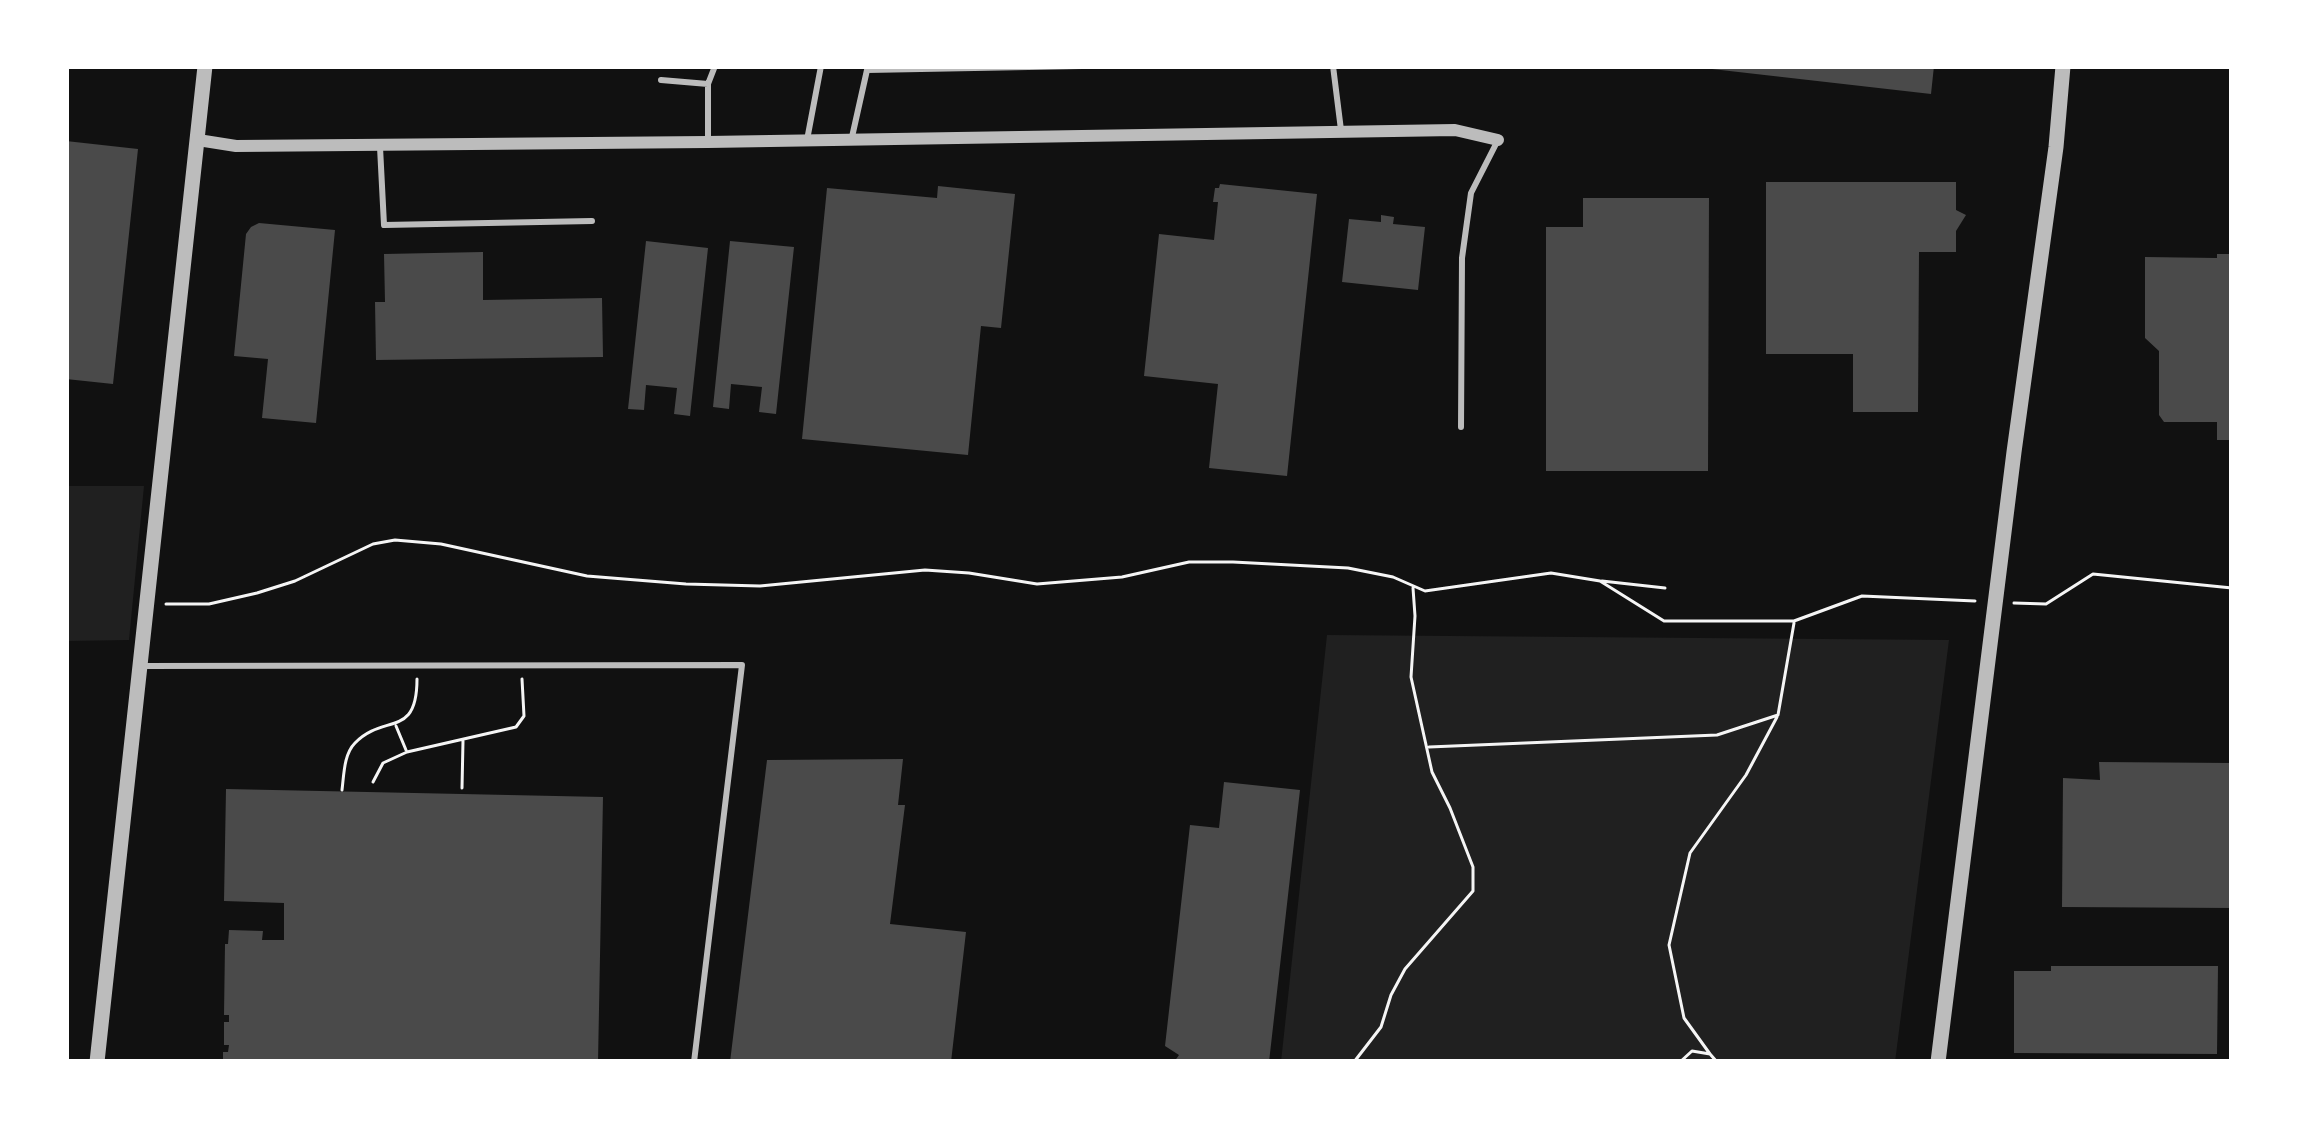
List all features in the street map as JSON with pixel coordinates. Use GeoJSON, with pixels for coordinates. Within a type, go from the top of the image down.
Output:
{"type":"FeatureCollection","features":[{"type":"Feature","properties":{"kind":"street"},"geometry":{"type":"LineString","coordinates":[[98,1062],[205,66]]}},
{"type":"Feature","properties":{"kind":"street"},"geometry":{"type":"LineString","coordinates":[[1938,1062],[2063,66]]}},
{"type":"Feature","properties":{"kind":"street"},"geometry":{"type":"LineString","coordinates":[[198,140],[236,146],[1455,130],[1498,140]]}},
{"type":"Feature","properties":{"kind":"lane"},"geometry":{"type":"LineString","coordinates":[[708,142],[708,84],[715,66]]}},
{"type":"Feature","properties":{"kind":"lane"},"geometry":{"type":"LineString","coordinates":[[807,140],[821,66]]}},
{"type":"Feature","properties":{"kind":"lane"},"geometry":{"type":"LineString","coordinates":[[852,139],[867,68],[1082,66]]}},
{"type":"Feature","properties":{"kind":"lane"},"geometry":{"type":"LineString","coordinates":[[1333,66],[1341,133]]}},
{"type":"Feature","properties":{"kind":"lane"},"geometry":{"type":"LineString","coordinates":[[661,80],[708,84]]}},
{"type":"Feature","properties":{"kind":"lane"},"geometry":{"type":"LineString","coordinates":[[1461,428],[1462,258],[1472,193],[1498,140]]}},
{"type":"Feature","properties":{"kind":"lane"},"geometry":{"type":"LineString","coordinates":[[380,144],[384,225],[592,221]]}},
{"type":"Feature","properties":{"kind":"lane"},"geometry":{"type":"LineString","coordinates":[[142,666],[742,665],[694,1062]]}},
{"type":"Feature","properties":{"kind":"path"},"geometry":{"type":"LineString","coordinates":[[146,603],[208,604],[257,593],[295,581],[373,544],[395,540],[441,544],[587,576],[686,584],[760,586],[925,570],[1036,584],[1122,577],[1190,562],[1348,568],[1393,577],[1424,591],[1551,573],[1665,588]]}},
{"type":"Feature","properties":{"kind":"path"},"geometry":{"type":"LineString","coordinates":[[2021,604],[2045,604],[2093,574],[2232,588]]}},
{"type":"Feature","properties":{"kind":"path"},"geometry":{"type":"LineString","coordinates":[[1600,580],[1664,621],[1794,621],[1862,596],[1964,600]]}},
{"type":"Feature","properties":{"kind":"path"},"geometry":{"type":"LineString","coordinates":[[1354,1062],[1381,1027],[1405,969],[1473,891],[1473,867],[1432,772],[1411,677],[1413,588]]}},
{"type":"Feature","properties":{"kind":"path"},"geometry":{"type":"LineString","coordinates":[[1717,1062],[1684,1018],[1669,945],[1690,853],[1746,775],[1778,715],[1794,621]]}},
{"type":"Feature","properties":{"kind":"path"},"geometry":{"type":"LineString","coordinates":[[373,782],[383,764],[406,752],[516,727],[524,716],[522,665]]}},
{"type":"Feature","properties":{"kind":"path"},"geometry":{"type":"LineString","coordinates":[[342,790],[352,745],[371,731],[395,724],[417,703],[417,666]]}},
{"type":"Feature","properties":{"kind":"path"},"geometry":{"type":"LineString","coordinates":[[1425,747],[1717,735],[1778,715]]}},
{"type":"Feature","properties":{"kind":"path"},"geometry":{"type":"LineString","coordinates":[[395,724],[406,752]]}},
{"type":"Feature","properties":{"kind":"path"},"geometry":{"type":"LineString","coordinates":[[462,788],[464,739]]}},
{"type":"Feature","properties":{"kind":"path"},"geometry":{"type":"LineString","coordinates":[[1679,1062],[1692,1051],[1710,1054]]}},
{"type":"Feature","properties":{"kind":"shaded area"},"geometry":{"type":"Polygon","coordinates":[[[66,486],[144,486],[129,640],[66,641],[66,486]]]}},
{"type":"Feature","properties":{"kind":"shaded area"},"geometry":{"type":"Polygon","coordinates":[[[1327,635],[1949,640],[1895,1062],[1281,1062],[1327,635]]]}},
{"type":"Feature","properties":{"kind":"building"},"geometry":{"type":"Polygon","coordinates":[[[1712,66],[1934,66],[1931,94],[1712,66]]]}},
{"type":"Feature","properties":{"kind":"building"},"geometry":{"type":"Polygon","coordinates":[[[66,141],[138,149],[113,384],[66,379],[66,141]]]}},
{"type":"Feature","properties":{"kind":"building"},"geometry":{"type":"Polygon","coordinates":[[[1766,182],[1956,182],[1956,210],[1966,215],[1956,231],[1956,252],[1919,252],[1918,412],[1853,412],[1853,354],[1766,354],[1766,182]]]}},
{"type":"Feature","properties":{"kind":"building"},"geometry":{"type":"Polygon","coordinates":[[[1220,184],[1317,194],[1287,476],[1209,468],[1218,384],[1144,376],[1159,234],[1214,240],[1218,202],[1213,202],[1220,184]]]}},
{"type":"Feature","properties":{"kind":"building"},"geometry":{"type":"Polygon","coordinates":[[[938,186],[1015,194],[1001,328],[981,326],[968,455],[802,439],[827,188],[937,198],[938,186]]]}},
{"type":"Feature","properties":{"kind":"building"},"geometry":{"type":"Polygon","coordinates":[[[1583,198],[1709,198],[1708,471],[1546,471],[1546,227],[1583,227],[1583,198]]]}},
{"type":"Feature","properties":{"kind":"building"},"geometry":{"type":"Polygon","coordinates":[[[1381,215],[1394,217],[1393,224],[1425,227],[1418,290],[1342,282],[1349,219],[1381,222],[1381,215]]]}},
{"type":"Feature","properties":{"kind":"building"},"geometry":{"type":"Polygon","coordinates":[[[259,223],[335,230],[316,423],[262,418],[268,359],[234,356],[246,234],[259,223]]]}},
{"type":"Feature","properties":{"kind":"building"},"geometry":{"type":"Polygon","coordinates":[[[646,241],[708,248],[690,416],[674,414],[677,388],[646,385],[644,410],[628,409],[646,241]]]}},
{"type":"Feature","properties":{"kind":"building"},"geometry":{"type":"Polygon","coordinates":[[[730,241],[794,247],[776,414],[759,412],[762,387],[731,384],[729,409],[713,407],[730,241]]]}},
{"type":"Feature","properties":{"kind":"building"},"geometry":{"type":"Polygon","coordinates":[[[483,252],[483,300],[602,298],[603,357],[376,360],[375,302],[385,302],[384,254],[483,252]]]}},
{"type":"Feature","properties":{"kind":"building"},"geometry":{"type":"Polygon","coordinates":[[[2217,254],[2232,254],[2232,440],[2217,440],[2217,422],[2164,422],[2159,415],[2159,351],[2145,338],[2145,257],[2217,258],[2217,254]]]}},
{"type":"Feature","properties":{"kind":"building"},"geometry":{"type":"Polygon","coordinates":[[[903,759],[898,805],[905,805],[890,924],[966,932],[951,1062],[730,1062],[767,760],[903,759]]]}},
{"type":"Feature","properties":{"kind":"building"},"geometry":{"type":"Polygon","coordinates":[[[2099,762],[2232,763],[2232,908],[2062,907],[2063,778],[2100,780],[2099,762]]]}},
{"type":"Feature","properties":{"kind":"building"},"geometry":{"type":"Polygon","coordinates":[[[1224,782],[1300,790],[1269,1062],[1174,1062],[1179,1055],[1165,1046],[1190,825],[1219,828],[1224,782]]]}},
{"type":"Feature","properties":{"kind":"building"},"geometry":{"type":"Polygon","coordinates":[[[226,789],[603,797],[598,1062],[223,1062],[229,1045],[224,1045],[224,1022],[229,1022],[229,1015],[224,1015],[229,930],[263,931],[262,940],[284,940],[284,903],[224,901],[226,789]]]}},
{"type":"Feature","properties":{"kind":"building"},"geometry":{"type":"Polygon","coordinates":[[[2051,966],[2218,966],[2217,1054],[2014,1053],[2014,971],[2051,971],[2051,966]]]}}]}
